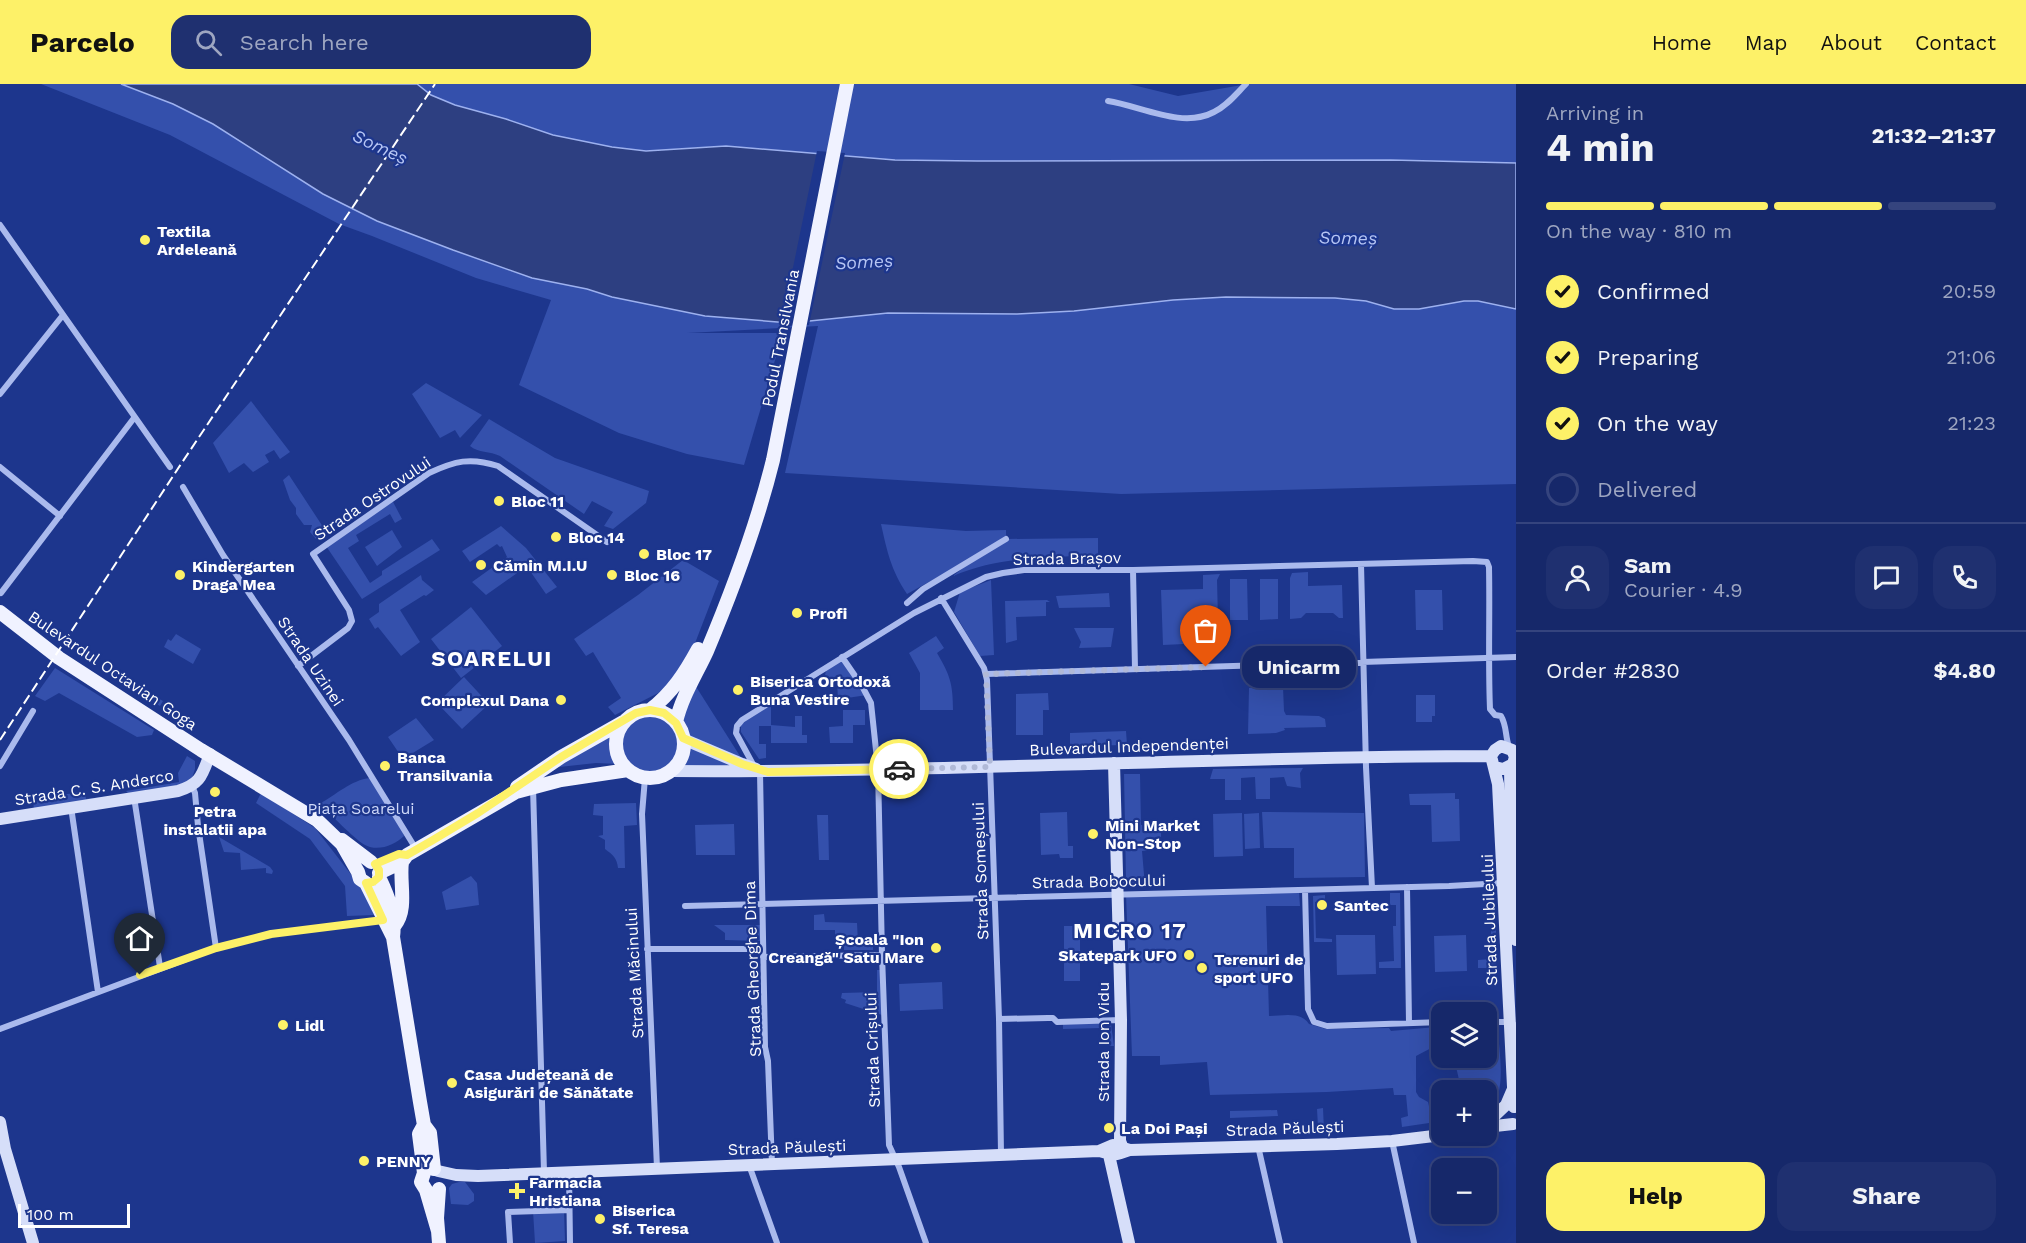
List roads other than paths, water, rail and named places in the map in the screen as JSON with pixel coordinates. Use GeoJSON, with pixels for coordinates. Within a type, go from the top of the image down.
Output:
{"type":"FeatureCollection","features":[{"type":"Feature","properties":{"kind":"main road","name":"Podul Transilvania"},"geometry":{"type":"LineString","coordinates":[[726,593],[754,505],[765,459],[840,84]]}},
{"type":"Feature","properties":{"kind":"main road","name":"Podul Transilvania"},"geometry":{"type":"LineString","coordinates":[[726,593],[762,505],[773,460],[847,84]]}},
{"type":"Feature","properties":{"kind":"main road"},"geometry":{"type":"LineString","coordinates":[[650,710],[664,699],[683,676],[726,593]]}},
{"type":"Feature","properties":{"kind":"main road"},"geometry":{"type":"LineString","coordinates":[[676,723],[682,699],[706,652],[726,593]]}},
{"type":"Feature","properties":{"kind":"main road","name":"Bulevardul Octavian Goga"},"geometry":{"type":"LineString","coordinates":[[0,612],[60,658],[210,754],[295,805],[328,830],[371,872]]}},
{"type":"Feature","properties":{"kind":"main road"},"geometry":{"type":"LineString","coordinates":[[478,813],[561,757],[636,713],[650,710],[664,713],[676,723],[683,738],[682,754],[670,771]]}},
{"type":"Feature","properties":{"kind":"main road"},"geometry":{"type":"LineString","coordinates":[[625,721],[618,731],[615,744],[618,756],[628,770],[645,778]]}},
{"type":"Feature","properties":{"kind":"main road"},"geometry":{"type":"LineString","coordinates":[[436,1188],[421,1182],[432,1171],[430,1133],[424,1125],[391,927],[371,872],[408,856],[504,798],[532,787],[628,770]]}},
{"type":"Feature","properties":{"kind":"main road","name":"Bulevardul Independenței"},"geometry":{"type":"LineString","coordinates":[[645,778],[661,776],[670,771]]}},
{"type":"Feature","properties":{"kind":"main road"},"geometry":{"type":"LineString","coordinates":[[391,927],[400,919],[402,910],[400,874],[408,856]]}},
{"type":"Feature","properties":{"kind":"main road"},"geometry":{"type":"LineString","coordinates":[[432,1171],[443,1178],[436,1188],[439,1237]]}},
{"type":"Feature","properties":{"kind":"street"},"geometry":{"type":"LineString","coordinates":[[1108,101],[1181,118],[1200,118],[1216,112],[1232,100],[1246,84]]}},
{"type":"Feature","properties":{"kind":"street"},"geometry":{"type":"LineString","coordinates":[[0,225],[170,467]]}},
{"type":"Feature","properties":{"kind":"street"},"geometry":{"type":"LineString","coordinates":[[0,394],[63,315]]}},
{"type":"Feature","properties":{"kind":"street"},"geometry":{"type":"LineString","coordinates":[[1,593],[134,418]]}},
{"type":"Feature","properties":{"kind":"street","name":"Strada Ostrovului"},"geometry":{"type":"LineString","coordinates":[[298,666],[348,628],[352,621],[349,610],[313,554],[429,473],[448,464],[467,460],[498,466],[607,542]]}},
{"type":"Feature","properties":{"kind":"street"},"geometry":{"type":"LineString","coordinates":[[0,466],[60,516]]}},
{"type":"Feature","properties":{"kind":"street","name":"Strada Uzinei"},"geometry":{"type":"LineString","coordinates":[[183,487],[223,555],[349,740],[408,856]]}},
{"type":"Feature","properties":{"kind":"street"},"geometry":{"type":"LineString","coordinates":[[908,603],[923,589],[1006,539]]}},
{"type":"Feature","properties":{"kind":"street","name":"Strada Brașov"},"geometry":{"type":"LineString","coordinates":[[761,771],[736,733],[737,725],[842,657],[941,598],[986,577],[1003,573],[1024,570],[1132,570],[1487,562],[1490,631],[1488,658]]}},
{"type":"Feature","properties":{"kind":"street"},"geometry":{"type":"LineString","coordinates":[[1361,564],[1365,756],[1372,888]]}},
{"type":"Feature","properties":{"kind":"street"},"geometry":{"type":"LineString","coordinates":[[1132,570],[1135,669]]}},
{"type":"Feature","properties":{"kind":"street","name":"Strada Someșului"},"geometry":{"type":"LineString","coordinates":[[941,598],[986,674],[999,1019],[1001,1156]]}},
{"type":"Feature","properties":{"kind":"street","name":"Strada Crișului"},"geometry":{"type":"LineString","coordinates":[[842,657],[871,703],[878,769],[880,902],[889,1145],[897,1160],[926,1243]]}},
{"type":"Feature","properties":{"kind":"street"},"geometry":{"type":"LineString","coordinates":[[986,674],[1516,657]]}},
{"type":"Feature","properties":{"kind":"street"},"geometry":{"type":"LineString","coordinates":[[1488,658],[1490,709],[1495,715],[1501,716],[1506,723],[1505,744],[1515,757],[1510,767],[1503,769],[1493,761],[1495,750],[1505,744]]}},
{"type":"Feature","properties":{"kind":"street"},"geometry":{"type":"LineString","coordinates":[[0,766],[33,711]]}},
{"type":"Feature","properties":{"kind":"street","name":"Bulevardul Independenței"},"geometry":{"type":"LineString","coordinates":[[683,738],[761,771]]}},
{"type":"Feature","properties":{"kind":"street","name":"Strada C. S. Anderco"},"geometry":{"type":"LineString","coordinates":[[0,819],[192,786],[200,779],[210,754]]}},
{"type":"Feature","properties":{"kind":"street","name":"Bulevardul Independenței"},"geometry":{"type":"LineString","coordinates":[[670,771],[990,767],[1365,756],[1493,761]]}},
{"type":"Feature","properties":{"kind":"street","name":"Strada Jubileului"},"geometry":{"type":"LineString","coordinates":[[1493,761],[1498,784],[1516,940]]}},
{"type":"Feature","properties":{"kind":"street","name":"Strada Ion Vidu"},"geometry":{"type":"LineString","coordinates":[[1114,763],[1121,1020],[1114,1182],[1129,1243]]}},
{"type":"Feature","properties":{"kind":"street","name":"Strada Jubileului"},"geometry":{"type":"LineString","coordinates":[[1510,767],[1513,837],[1509,884],[1514,1108],[1509,1117],[1515,1125]]}},
{"type":"Feature","properties":{"kind":"street","name":"Strada Gheorghe Dima"},"geometry":{"type":"LineString","coordinates":[[761,771],[765,1047],[768,1061],[772,1164]]}},
{"type":"Feature","properties":{"kind":"street","name":"Strada Măcinului"},"geometry":{"type":"LineString","coordinates":[[645,778],[642,814],[646,950],[657,1168]]}},
{"type":"Feature","properties":{"kind":"street"},"geometry":{"type":"LineString","coordinates":[[192,786],[195,793],[216,948]]}},
{"type":"Feature","properties":{"kind":"street"},"geometry":{"type":"LineString","coordinates":[[532,787],[544,1172]]}},
{"type":"Feature","properties":{"kind":"street"},"geometry":{"type":"LineString","coordinates":[[134,797],[160,967]]}},
{"type":"Feature","properties":{"kind":"street"},"geometry":{"type":"LineString","coordinates":[[70,807],[98,992]]}},
{"type":"Feature","properties":{"kind":"street","name":"Strada Bobocului"},"geometry":{"type":"LineString","coordinates":[[685,906],[1509,884]]}},
{"type":"Feature","properties":{"kind":"street"},"geometry":{"type":"LineString","coordinates":[[1407,887],[1409,1023]]}},
{"type":"Feature","properties":{"kind":"street"},"geometry":{"type":"LineString","coordinates":[[1305,890],[1308,1009],[1314,1022],[1327,1026],[1431,1022]]}},
{"type":"Feature","properties":{"kind":"street"},"geometry":{"type":"LineString","coordinates":[[0,1029],[160,967],[216,948],[271,934],[391,927]]}},
{"type":"Feature","properties":{"kind":"street"},"geometry":{"type":"LineString","coordinates":[[646,950],[882,955]]}},
{"type":"Feature","properties":{"kind":"street"},"geometry":{"type":"LineString","coordinates":[[999,1019],[1053,1018],[1057,1022],[1121,1020]]}},
{"type":"Feature","properties":{"kind":"street"},"geometry":{"type":"LineString","coordinates":[[1497,1023],[1513,1024]]}},
{"type":"Feature","properties":{"kind":"street"},"geometry":{"type":"LineString","coordinates":[[1497,1114],[1506,1105],[1513,1090]]}},
{"type":"Feature","properties":{"kind":"street"},"geometry":{"type":"LineString","coordinates":[[1497,1118],[1514,1108]]}},
{"type":"Feature","properties":{"kind":"street"},"geometry":{"type":"LineString","coordinates":[[0,1122],[2,1149],[33,1243]]}},
{"type":"Feature","properties":{"kind":"street"},"geometry":{"type":"LineString","coordinates":[[1497,1124],[1515,1125]]}},
{"type":"Feature","properties":{"kind":"street","name":"Strada Păulești"},"geometry":{"type":"LineString","coordinates":[[432,1171],[476,1176],[1392,1141],[1431,1136]]}},
{"type":"Feature","properties":{"kind":"street"},"geometry":{"type":"LineString","coordinates":[[1392,1141],[1414,1243]]}},
{"type":"Feature","properties":{"kind":"street"},"geometry":{"type":"LineString","coordinates":[[1258,1146],[1280,1243]]}},
{"type":"Feature","properties":{"kind":"street"},"geometry":{"type":"LineString","coordinates":[[749,1165],[777,1243]]}},
{"type":"Feature","properties":{"kind":"street"},"geometry":{"type":"LineString","coordinates":[[569,1172],[570,1243]]}},
{"type":"Feature","properties":{"kind":"street","name":"Strada Păulești"},"geometry":{"type":"LineString","coordinates":[[436,1188],[459,1179],[476,1176]]}},
{"type":"Feature","properties":{"kind":"street"},"geometry":{"type":"LineString","coordinates":[[510,1243],[508,1212],[569,1210]]}},
{"type":"Feature","properties":{"kind":"water","name":"Someș"},"geometry":{"type":"Polygon","coordinates":[[[121,84],[417,84],[431,95],[455,105],[553,135],[612,147],[646,151],[726,146],[895,160],[1391,160],[1516,163],[1516,309],[1478,301],[1464,301],[1419,309],[1394,309],[1366,301],[1335,298],[1226,297],[1173,300],[1074,311],[1017,314],[888,313],[790,323],[705,316],[532,278],[377,221],[323,194],[213,124],[173,104],[121,84]]]}},
{"type":"Feature","properties":{"kind":"railway"},"geometry":{"type":"LineString","coordinates":[[0,740],[435,84]]}},
{"type":"Feature","properties":{"kind":"place","name":"Textila Ardeleană"},"geometry":{"type":"Point","coordinates":[145,240]}},
{"type":"Feature","properties":{"kind":"place","name":"Bloc 11"},"geometry":{"type":"Point","coordinates":[499,501]}},
{"type":"Feature","properties":{"kind":"place","name":"Bloc 14"},"geometry":{"type":"Point","coordinates":[556,537]}},
{"type":"Feature","properties":{"kind":"place","name":"Bloc 17"},"geometry":{"type":"Point","coordinates":[644,554]}},
{"type":"Feature","properties":{"kind":"place","name":"Cămin M.I.U"},"geometry":{"type":"Point","coordinates":[481,565]}},
{"type":"Feature","properties":{"kind":"place","name":"Kindergarten Draga Mea"},"geometry":{"type":"Point","coordinates":[180,575]}},
{"type":"Feature","properties":{"kind":"place","name":"Bloc 16"},"geometry":{"type":"Point","coordinates":[612,575]}},
{"type":"Feature","properties":{"kind":"place","name":"Profi"},"geometry":{"type":"Point","coordinates":[797,613]}},
{"type":"Feature","properties":{"kind":"place","name":"Unicarm"},"geometry":{"type":"Point","coordinates":[1206,667]}},
{"type":"Feature","properties":{"kind":"place","name":"Biserica Ortodoxă Buna Vestire"},"geometry":{"type":"Point","coordinates":[738,690]}},
{"type":"Feature","properties":{"kind":"place","name":"Complexul Dana"},"geometry":{"type":"Point","coordinates":[561,700]}},
{"type":"Feature","properties":{"kind":"place","name":"Banca Transilvania"},"geometry":{"type":"Point","coordinates":[385,766]}},
{"type":"Feature","properties":{"kind":"place","name":"Petra instalatii apa"},"geometry":{"type":"Point","coordinates":[215,792]}},
{"type":"Feature","properties":{"kind":"place","name":"Mini Market Non-Stop"},"geometry":{"type":"Point","coordinates":[1093,834]}},
{"type":"Feature","properties":{"kind":"place","name":"Santec"},"geometry":{"type":"Point","coordinates":[1322,905]}},
{"type":"Feature","properties":{"kind":"place","name":"Școala \"Ion Creangă\" Satu Mare"},"geometry":{"type":"Point","coordinates":[936,948]}},
{"type":"Feature","properties":{"kind":"place","name":"Skatepark UFO"},"geometry":{"type":"Point","coordinates":[1189,955]}},
{"type":"Feature","properties":{"kind":"place","name":"Terenuri de sport UFO"},"geometry":{"type":"Point","coordinates":[1202,968]}},
{"type":"Feature","properties":{"kind":"place","name":"Lidl"},"geometry":{"type":"Point","coordinates":[283,1025]}},
{"type":"Feature","properties":{"kind":"place","name":"Casa Județeană de Asigurări de Sănătate"},"geometry":{"type":"Point","coordinates":[452,1083]}},
{"type":"Feature","properties":{"kind":"place","name":"La Doi Pași"},"geometry":{"type":"Point","coordinates":[1109,1128]}},
{"type":"Feature","properties":{"kind":"place","name":"PENNY"},"geometry":{"type":"Point","coordinates":[364,1161]}},
{"type":"Feature","properties":{"kind":"place","name":"Farmacia Hristiana"},"geometry":{"type":"Point","coordinates":[517,1191]}},
{"type":"Feature","properties":{"kind":"place","name":"Biserica Sf. Teresa"},"geometry":{"type":"Point","coordinates":[600,1219]}},
{"type":"Feature","properties":{"kind":"district","name":"SOARELUI"},"geometry":{"type":"Point","coordinates":[492,658]}},
{"type":"Feature","properties":{"kind":"district","name":"MICRO 17"},"geometry":{"type":"Point","coordinates":[1130,930]}},
{"type":"Feature","properties":{"kind":"park label","name":"Piața Soarelui"},"geometry":{"type":"Point","coordinates":[361,808]}}]}
